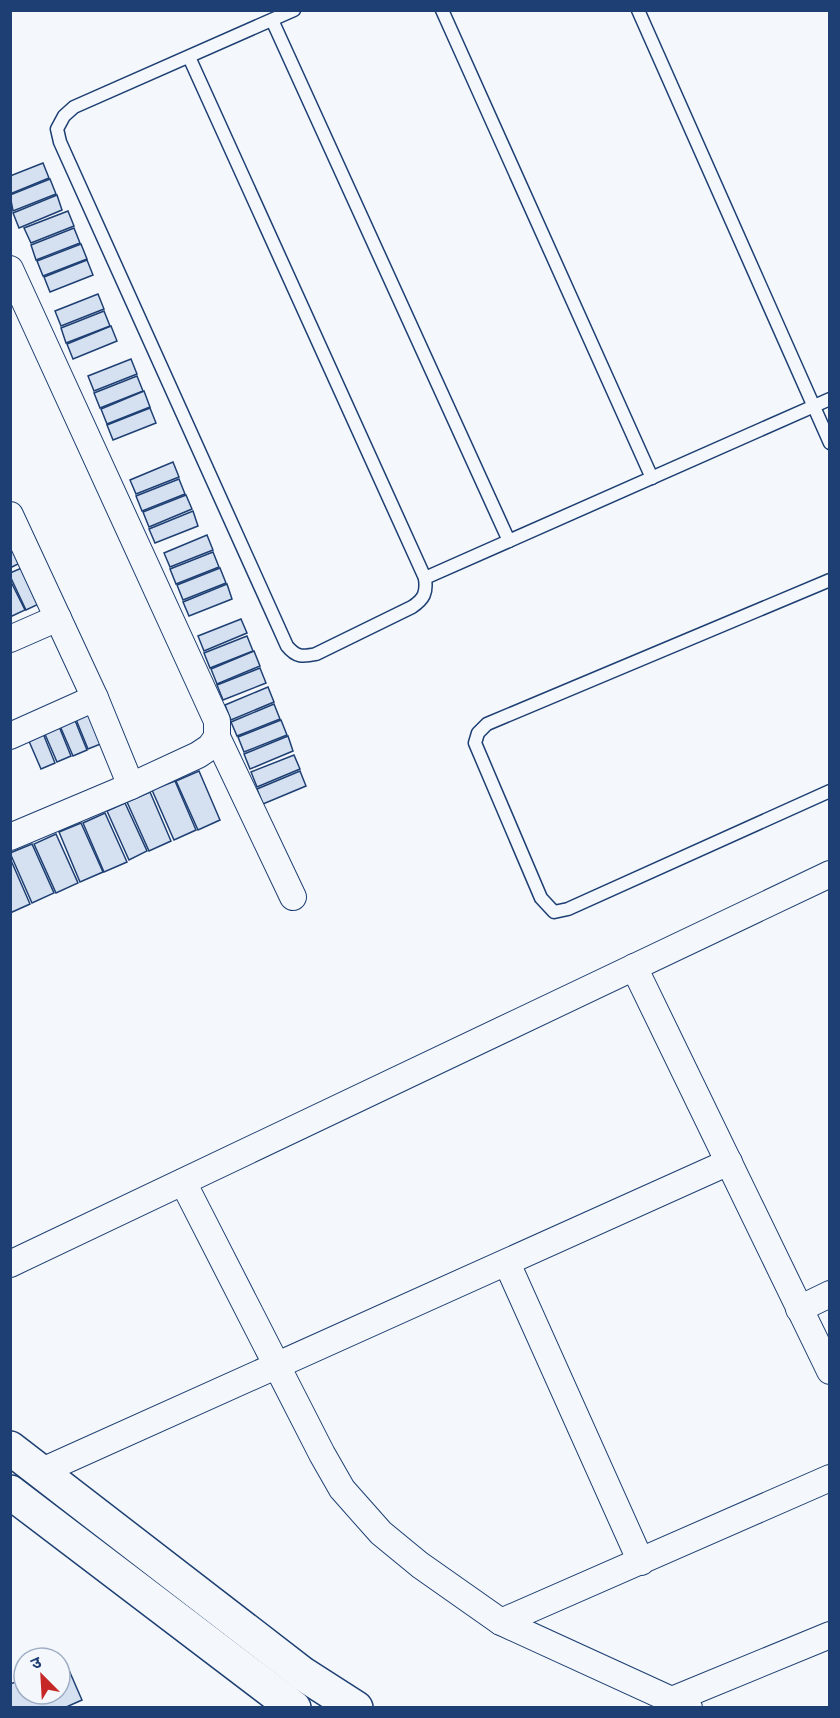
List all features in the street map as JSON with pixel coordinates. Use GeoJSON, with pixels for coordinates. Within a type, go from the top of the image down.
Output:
{"type":"FeatureCollection","features":[{"type":"Feature","properties":{"kind":"main road"},"geometry":{"type":"LineString","coordinates":[[10,1448],[303,1674],[356,1707]]}},
{"type":"Feature","properties":{"kind":"main road"},"geometry":{"type":"LineString","coordinates":[[10,1492],[294,1707]]}},
{"type":"Feature","properties":{"kind":"street"},"geometry":{"type":"LineString","coordinates":[[10,269],[16,294],[217,721],[217,737],[293,897]]}},
{"type":"Feature","properties":{"kind":"street"},"geometry":{"type":"LineString","coordinates":[[11,518],[95,698],[131,786]]}},
{"type":"Feature","properties":{"kind":"street"},"geometry":{"type":"LineString","coordinates":[[10,639],[58,618]]}},
{"type":"Feature","properties":{"kind":"street"},"geometry":{"type":"LineString","coordinates":[[10,736],[95,698]]}},
{"type":"Feature","properties":{"kind":"street"},"geometry":{"type":"LineString","coordinates":[[10,837],[198,755],[210,747],[217,737]]}},
{"type":"Feature","properties":{"kind":"street"},"geometry":{"type":"LineString","coordinates":[[10,1264],[634,967],[828,880]]}},
{"type":"Feature","properties":{"kind":"street"},"geometry":{"type":"LineString","coordinates":[[634,967],[830,1371]]}},
{"type":"Feature","properties":{"kind":"street"},"geometry":{"type":"LineString","coordinates":[[42,1471],[278,1367],[729,1162]]}},
{"type":"Feature","properties":{"kind":"street"},"geometry":{"type":"LineString","coordinates":[[183,1182],[342,1489],[381,1533],[420,1565],[501,1622],[680,1704],[830,1635]]}},
{"type":"Feature","properties":{"kind":"street"},"geometry":{"type":"LineString","coordinates":[[507,1263],[641,1562]]}},
{"type":"Feature","properties":{"kind":"street"},"geometry":{"type":"LineString","coordinates":[[799,1309],[830,1294]]}},
{"type":"Feature","properties":{"kind":"street"},"geometry":{"type":"LineString","coordinates":[[501,1622],[830,1478]]}},
{"type":"Feature","properties":{"kind":"lane"},"geometry":{"type":"LineString","coordinates":[[189,57],[425,578],[427,589],[422,600],[412,608],[316,654],[303,657],[293,653],[282,635],[60,142],[57,129],[64,116],[74,107],[294,10]]}},
{"type":"Feature","properties":{"kind":"lane"},"geometry":{"type":"LineString","coordinates":[[442,10],[652,478]]}},
{"type":"Feature","properties":{"kind":"lane"},"geometry":{"type":"LineString","coordinates":[[638,10],[830,443]]}},
{"type":"Feature","properties":{"kind":"lane"},"geometry":{"type":"LineString","coordinates":[[272,20],[509,541]]}},
{"type":"Feature","properties":{"kind":"lane"},"geometry":{"type":"LineString","coordinates":[[425,578],[830,399]]}},
{"type":"Feature","properties":{"kind":"lane"},"geometry":{"type":"LineString","coordinates":[[830,580],[487,724],[478,732],[475,743],[541,898],[554,912],[568,909],[830,791]]}},
{"type":"Feature","properties":{"kind":"building"},"geometry":{"type":"Polygon","coordinates":[[[43,163],[49,178],[10,194],[10,176],[43,163]]]}},
{"type":"Feature","properties":{"kind":"building"},"geometry":{"type":"Polygon","coordinates":[[[50,179],[56,194],[13,211],[10,195],[50,179]]]}},
{"type":"Feature","properties":{"kind":"building"},"geometry":{"type":"Polygon","coordinates":[[[57,195],[62,210],[19,228],[13,213],[57,195]]]}},
{"type":"Feature","properties":{"kind":"building"},"geometry":{"type":"Polygon","coordinates":[[[68,211],[74,226],[31,243],[24,228],[68,211]]]}},
{"type":"Feature","properties":{"kind":"building"},"geometry":{"type":"Polygon","coordinates":[[[74,228],[80,243],[36,260],[31,245],[74,228]]]}},
{"type":"Feature","properties":{"kind":"building"},"geometry":{"type":"Polygon","coordinates":[[[81,244],[87,259],[43,276],[37,261],[81,244]]]}},
{"type":"Feature","properties":{"kind":"building"},"geometry":{"type":"Polygon","coordinates":[[[87,260],[93,275],[50,292],[44,277],[87,260]]]}},
{"type":"Feature","properties":{"kind":"building"},"geometry":{"type":"Polygon","coordinates":[[[98,294],[104,309],[61,326],[55,311],[98,294]]]}},
{"type":"Feature","properties":{"kind":"building"},"geometry":{"type":"Polygon","coordinates":[[[104,311],[110,326],[66,343],[61,328],[104,311]]]}},
{"type":"Feature","properties":{"kind":"building"},"geometry":{"type":"Polygon","coordinates":[[[111,326],[117,341],[73,359],[67,344],[111,326]]]}},
{"type":"Feature","properties":{"kind":"building"},"geometry":{"type":"Polygon","coordinates":[[[131,359],[137,374],[94,391],[88,376],[131,359]]]}},
{"type":"Feature","properties":{"kind":"building"},"geometry":{"type":"Polygon","coordinates":[[[137,376],[143,391],[100,408],[94,393],[137,376]]]}},
{"type":"Feature","properties":{"kind":"building"},"geometry":{"type":"Polygon","coordinates":[[[144,391],[150,407],[107,424],[101,409],[144,391]]]}},
{"type":"Feature","properties":{"kind":"building"},"geometry":{"type":"Polygon","coordinates":[[[150,408],[156,423],[113,440],[107,425],[150,408]]]}},
{"type":"Feature","properties":{"kind":"building"},"geometry":{"type":"Polygon","coordinates":[[[173,462],[179,477],[136,494],[130,480],[173,462]]]}},
{"type":"Feature","properties":{"kind":"building"},"geometry":{"type":"Polygon","coordinates":[[[179,479],[185,494],[142,511],[136,496],[179,479]]]}},
{"type":"Feature","properties":{"kind":"building"},"geometry":{"type":"Polygon","coordinates":[[[186,495],[192,509],[149,527],[143,512],[186,495]]]}},
{"type":"Feature","properties":{"kind":"building"},"geometry":{"type":"Polygon","coordinates":[[[193,511],[198,526],[155,543],[149,529],[193,511]]]}},
{"type":"Feature","properties":{"kind":"building"},"geometry":{"type":"Polygon","coordinates":[[[207,535],[213,550],[170,567],[164,553],[207,535]]]}},
{"type":"Feature","properties":{"kind":"building"},"geometry":{"type":"Polygon","coordinates":[[[10,539],[22,562],[10,568],[10,539]]]}},
{"type":"Feature","properties":{"kind":"building"},"geometry":{"type":"Polygon","coordinates":[[[213,552],[219,567],[176,584],[170,569],[213,552]]]}},
{"type":"Feature","properties":{"kind":"building"},"geometry":{"type":"Polygon","coordinates":[[[24,567],[41,603],[26,610],[10,576],[10,573],[24,567]]]}},
{"type":"Feature","properties":{"kind":"building"},"geometry":{"type":"Polygon","coordinates":[[[220,568],[226,583],[183,600],[177,585],[220,568]]]}},
{"type":"Feature","properties":{"kind":"building"},"geometry":{"type":"Polygon","coordinates":[[[10,580],[25,610],[10,617],[10,580]]]}},
{"type":"Feature","properties":{"kind":"building"},"geometry":{"type":"Polygon","coordinates":[[[227,584],[232,599],[189,616],[183,602],[227,584]]]}},
{"type":"Feature","properties":{"kind":"building"},"geometry":{"type":"Polygon","coordinates":[[[241,619],[247,633],[204,651],[198,636],[241,619]]]}},
{"type":"Feature","properties":{"kind":"building"},"geometry":{"type":"Polygon","coordinates":[[[247,636],[253,651],[210,668],[204,653],[247,636]]]}},
{"type":"Feature","properties":{"kind":"building"},"geometry":{"type":"Polygon","coordinates":[[[254,651],[260,666],[217,684],[211,669],[254,651]]]}},
{"type":"Feature","properties":{"kind":"building"},"geometry":{"type":"Polygon","coordinates":[[[260,668],[266,683],[223,700],[217,685],[260,668]]]}},
{"type":"Feature","properties":{"kind":"building"},"geometry":{"type":"Polygon","coordinates":[[[268,687],[274,702],[231,720],[225,705],[268,687]]]}},
{"type":"Feature","properties":{"kind":"building"},"geometry":{"type":"Polygon","coordinates":[[[274,704],[280,719],[237,736],[231,722],[274,704]]]}},
{"type":"Feature","properties":{"kind":"building"},"geometry":{"type":"Polygon","coordinates":[[[88,706],[103,743],[88,749],[73,712],[88,706]]]}},
{"type":"Feature","properties":{"kind":"building"},"geometry":{"type":"Polygon","coordinates":[[[72,713],[87,750],[73,756],[57,719],[72,713]]]}},
{"type":"Feature","properties":{"kind":"building"},"geometry":{"type":"Polygon","coordinates":[[[56,719],[71,756],[57,762],[41,725],[56,719]]]}},
{"type":"Feature","properties":{"kind":"building"},"geometry":{"type":"Polygon","coordinates":[[[281,720],[287,735],[244,752],[238,737],[281,720]]]}},
{"type":"Feature","properties":{"kind":"building"},"geometry":{"type":"Polygon","coordinates":[[[40,726],[55,763],[41,769],[25,732],[40,726]]]}},
{"type":"Feature","properties":{"kind":"building"},"geometry":{"type":"Polygon","coordinates":[[[288,736],[293,751],[250,769],[244,754],[288,736]]]}},
{"type":"Feature","properties":{"kind":"building"},"geometry":{"type":"Polygon","coordinates":[[[294,755],[300,769],[257,787],[251,772],[294,755]]]}},
{"type":"Feature","properties":{"kind":"building"},"geometry":{"type":"Polygon","coordinates":[[[199,771],[220,820],[198,830],[176,781],[199,771]]]}},
{"type":"Feature","properties":{"kind":"building"},"geometry":{"type":"Polygon","coordinates":[[[300,771],[306,786],[263,804],[257,789],[300,771]]]}},
{"type":"Feature","properties":{"kind":"building"},"geometry":{"type":"Polygon","coordinates":[[[175,781],[196,830],[174,840],[152,790],[175,781]]]}},
{"type":"Feature","properties":{"kind":"building"},"geometry":{"type":"Polygon","coordinates":[[[150,792],[171,841],[149,851],[127,802],[150,792]]]}},
{"type":"Feature","properties":{"kind":"building"},"geometry":{"type":"Polygon","coordinates":[[[125,803],[147,851],[129,860],[107,811],[125,803]]]}},
{"type":"Feature","properties":{"kind":"building"},"geometry":{"type":"Polygon","coordinates":[[[105,813],[127,862],[104,872],[83,823],[105,813]]]}},
{"type":"Feature","properties":{"kind":"building"},"geometry":{"type":"Polygon","coordinates":[[[81,823],[103,872],[80,882],[59,832],[81,823]]]}},
{"type":"Feature","properties":{"kind":"building"},"geometry":{"type":"Polygon","coordinates":[[[56,834],[78,883],[56,893],[34,844],[56,834]]]}},
{"type":"Feature","properties":{"kind":"building"},"geometry":{"type":"Polygon","coordinates":[[[32,844],[54,893],[32,903],[10,853],[32,844]]]}},
{"type":"Feature","properties":{"kind":"building"},"geometry":{"type":"Polygon","coordinates":[[[10,858],[30,904],[10,913],[10,858]]]}},
{"type":"Feature","properties":{"kind":"building"},"geometry":{"type":"Polygon","coordinates":[[[72,1677],[82,1700],[72,1704],[72,1677]]]}},
{"type":"Feature","properties":{"kind":"building"},"geometry":{"type":"Polygon","coordinates":[[[12,1683],[12,1706],[68,1706],[64,1708],[10,1708],[10,1684],[12,1683]]]}}]}
